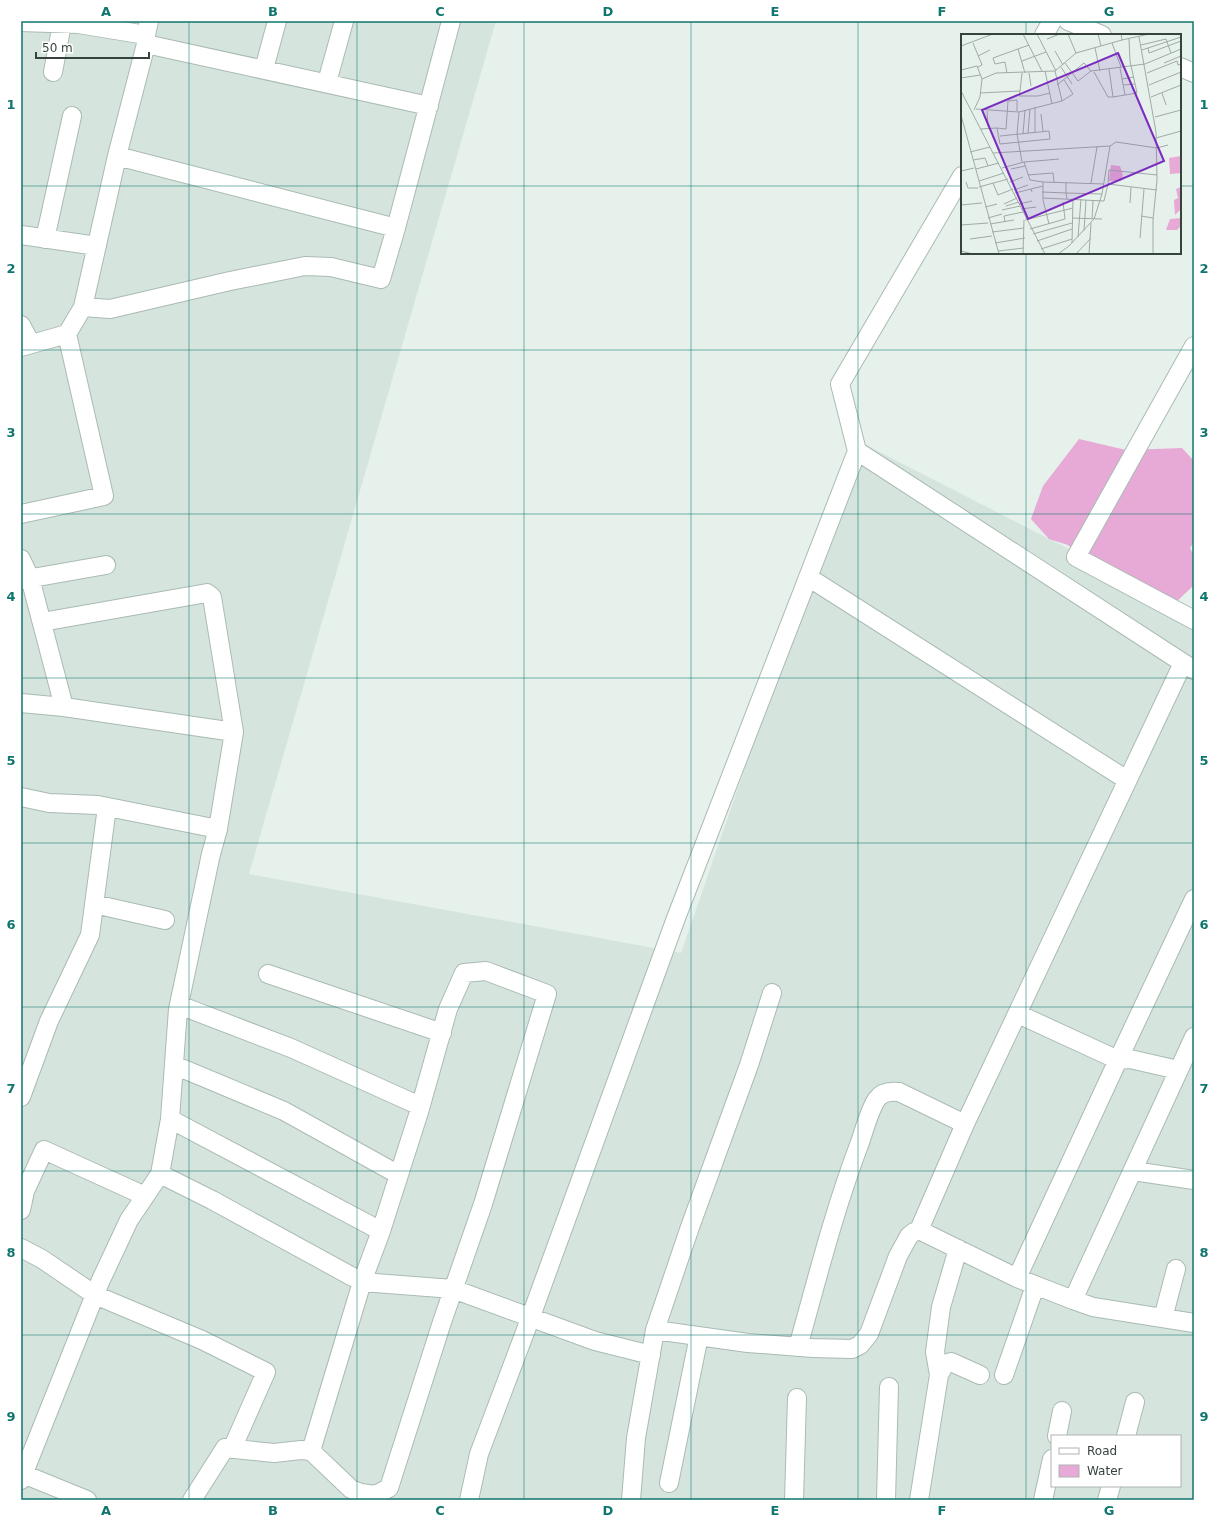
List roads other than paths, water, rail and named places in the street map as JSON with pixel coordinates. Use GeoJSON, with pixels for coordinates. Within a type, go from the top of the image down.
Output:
{"type":"FeatureCollection","features":[{"type":"Feature","properties":{"kind":"street"},"geometry":{"type":"LineString","coordinates":[[264,69],[277,21]]}},
{"type":"Feature","properties":{"kind":"street"},"geometry":{"type":"LineString","coordinates":[[327,82],[344,21]]}},
{"type":"Feature","properties":{"kind":"street"},"geometry":{"type":"LineString","coordinates":[[83,307],[110,308],[305,266],[331,267],[381,279],[451,21]]}},
{"type":"Feature","properties":{"kind":"street"},"geometry":{"type":"LineString","coordinates":[[1045,34],[1052,21]]}},
{"type":"Feature","properties":{"kind":"street"},"geometry":{"type":"LineString","coordinates":[[1068,21],[1100,34]]}},
{"type":"Feature","properties":{"kind":"street"},"geometry":{"type":"LineString","coordinates":[[21,22],[78,24],[147,33],[264,69],[429,106]]}},
{"type":"Feature","properties":{"kind":"street"},"geometry":{"type":"LineString","coordinates":[[53,72],[62,24]]}},
{"type":"Feature","properties":{"kind":"street"},"geometry":{"type":"LineString","coordinates":[[21,325],[26,346],[67,334],[83,307],[117,156],[147,33]]}},
{"type":"Feature","properties":{"kind":"street"},"geometry":{"type":"LineString","coordinates":[[1181,67],[1194,73]]}},
{"type":"Feature","properties":{"kind":"street"},"geometry":{"type":"LineString","coordinates":[[45,239],[72,116]]}},
{"type":"Feature","properties":{"kind":"street"},"geometry":{"type":"LineString","coordinates":[[117,156],[396,228]]}},
{"type":"Feature","properties":{"kind":"street"},"geometry":{"type":"LineString","coordinates":[[469,1500],[479,1454],[530,1319],[676,918],[857,451],[840,384],[961,178]]}},
{"type":"Feature","properties":{"kind":"street"},"geometry":{"type":"LineString","coordinates":[[21,235],[97,246]]}},
{"type":"Feature","properties":{"kind":"street"},"geometry":{"type":"LineString","coordinates":[[21,514],[104,496],[67,334]]}},
{"type":"Feature","properties":{"kind":"street"},"geometry":{"type":"LineString","coordinates":[[1194,346],[1076,557],[1194,620]]}},
{"type":"Feature","properties":{"kind":"street"},"geometry":{"type":"LineString","coordinates":[[656,1330],[748,1343],[852,1349],[860,1345],[869,1334],[898,1256],[909,1236],[919,1230],[965,1124],[1127,780],[1188,666],[857,451]]}},
{"type":"Feature","properties":{"kind":"street"},"geometry":{"type":"LineString","coordinates":[[21,559],[25,579],[42,622],[64,707]]}},
{"type":"Feature","properties":{"kind":"street"},"geometry":{"type":"LineString","coordinates":[[25,579],[106,565]]}},
{"type":"Feature","properties":{"kind":"street"},"geometry":{"type":"LineString","coordinates":[[808,577],[1127,780]]}},
{"type":"Feature","properties":{"kind":"street"},"geometry":{"type":"LineString","coordinates":[[42,622],[207,593],[212,597],[234,732],[218,829],[211,854],[179,1005],[170,1119],[160,1174],[129,1220],[95,1295],[22,1477],[87,1500]]}},
{"type":"Feature","properties":{"kind":"street"},"geometry":{"type":"LineString","coordinates":[[21,702],[234,732]]}},
{"type":"Feature","properties":{"kind":"street"},"geometry":{"type":"LineString","coordinates":[[21,798],[49,803],[98,805],[218,829]]}},
{"type":"Feature","properties":{"kind":"street"},"geometry":{"type":"LineString","coordinates":[[21,1097],[49,1021],[90,935],[107,807]]}},
{"type":"Feature","properties":{"kind":"street"},"geometry":{"type":"LineString","coordinates":[[1017,1278],[1194,899]]}},
{"type":"Feature","properties":{"kind":"street"},"geometry":{"type":"LineString","coordinates":[[94,904],[165,920]]}},
{"type":"Feature","properties":{"kind":"street"},"geometry":{"type":"LineString","coordinates":[[192,1500],[225,1448],[274,1453],[301,1450],[311,1451],[351,1489],[361,1494],[375,1495],[389,1488],[453,1289],[483,1204],[547,994],[486,971],[464,973],[448,1008],[442,1033],[399,1175],[381,1231],[362,1282],[311,1451]]}},
{"type":"Feature","properties":{"kind":"street"},"geometry":{"type":"LineString","coordinates":[[268,974],[442,1033]]}},
{"type":"Feature","properties":{"kind":"street"},"geometry":{"type":"LineString","coordinates":[[632,1500],[636,1438],[656,1330],[690,1227],[749,1065],[772,993]]}},
{"type":"Feature","properties":{"kind":"street"},"geometry":{"type":"LineString","coordinates":[[179,1005],[291,1048],[420,1106]]}},
{"type":"Feature","properties":{"kind":"street"},"geometry":{"type":"LineString","coordinates":[[1018,1014],[1118,1060],[1130,1059],[1178,1070]]}},
{"type":"Feature","properties":{"kind":"street"},"geometry":{"type":"LineString","coordinates":[[1072,1300],[1133,1172],[1194,1037]]}},
{"type":"Feature","properties":{"kind":"street"},"geometry":{"type":"LineString","coordinates":[[174,1065],[284,1111],[399,1175]]}},
{"type":"Feature","properties":{"kind":"street"},"geometry":{"type":"LineString","coordinates":[[798,1347],[841,1196],[853,1159],[876,1100],[885,1093],[899,1092],[965,1124]]}},
{"type":"Feature","properties":{"kind":"street"},"geometry":{"type":"LineString","coordinates":[[170,1119],[381,1231]]}},
{"type":"Feature","properties":{"kind":"street"},"geometry":{"type":"LineString","coordinates":[[21,1210],[25,1191],[44,1150],[145,1196]]}},
{"type":"Feature","properties":{"kind":"street"},"geometry":{"type":"LineString","coordinates":[[1133,1172],[1194,1180]]}},
{"type":"Feature","properties":{"kind":"street"},"geometry":{"type":"LineString","coordinates":[[160,1174],[212,1200],[362,1282],[453,1289],[530,1319],[595,1341],[651,1355]]}},
{"type":"Feature","properties":{"kind":"street"},"geometry":{"type":"LineString","coordinates":[[919,1230],[1017,1278],[1072,1300],[1093,1307],[1194,1323]]}},
{"type":"Feature","properties":{"kind":"street"},"geometry":{"type":"LineString","coordinates":[[21,1248],[42,1259],[95,1295],[202,1340],[266,1372],[232,1449]]}},
{"type":"Feature","properties":{"kind":"street"},"geometry":{"type":"LineString","coordinates":[[939,1375],[935,1352],[941,1307],[958,1249]]}},
{"type":"Feature","properties":{"kind":"street"},"geometry":{"type":"LineString","coordinates":[[1163,1318],[1176,1269]]}},
{"type":"Feature","properties":{"kind":"street"},"geometry":{"type":"LineString","coordinates":[[1004,1375],[1035,1286]]}},
{"type":"Feature","properties":{"kind":"street"},"geometry":{"type":"LineString","coordinates":[[669,1483],[699,1336]]}},
{"type":"Feature","properties":{"kind":"street"},"geometry":{"type":"LineString","coordinates":[[919,1500],[939,1375],[944,1364],[951,1362],[980,1376]]}},
{"type":"Feature","properties":{"kind":"street"},"geometry":{"type":"LineString","coordinates":[[886,1500],[889,1387]]}},
{"type":"Feature","properties":{"kind":"street"},"geometry":{"type":"LineString","coordinates":[[794,1500],[797,1398]]}},
{"type":"Feature","properties":{"kind":"street"},"geometry":{"type":"LineString","coordinates":[[1126,1435],[1136,1402]]}},
{"type":"Feature","properties":{"kind":"street"},"geometry":{"type":"LineString","coordinates":[[1057,1435],[1062,1411]]}},
{"type":"Feature","properties":{"kind":"street"},"geometry":{"type":"LineString","coordinates":[[1043,1500],[1051,1464]]}},
{"type":"Feature","properties":{"kind":"street"},"geometry":{"type":"LineString","coordinates":[[1107,1500],[1111,1487]]}},
{"type":"Feature","properties":{"kind":"water"},"geometry":{"type":"Polygon","coordinates":[[[1079,439],[1126,450],[1182,448],[1194,461],[1194,542],[1190,548],[1194,556],[1194,585],[1173,605],[1111,586],[1068,545],[1049,539],[1031,519],[1043,486],[1079,439]]]}}]}
